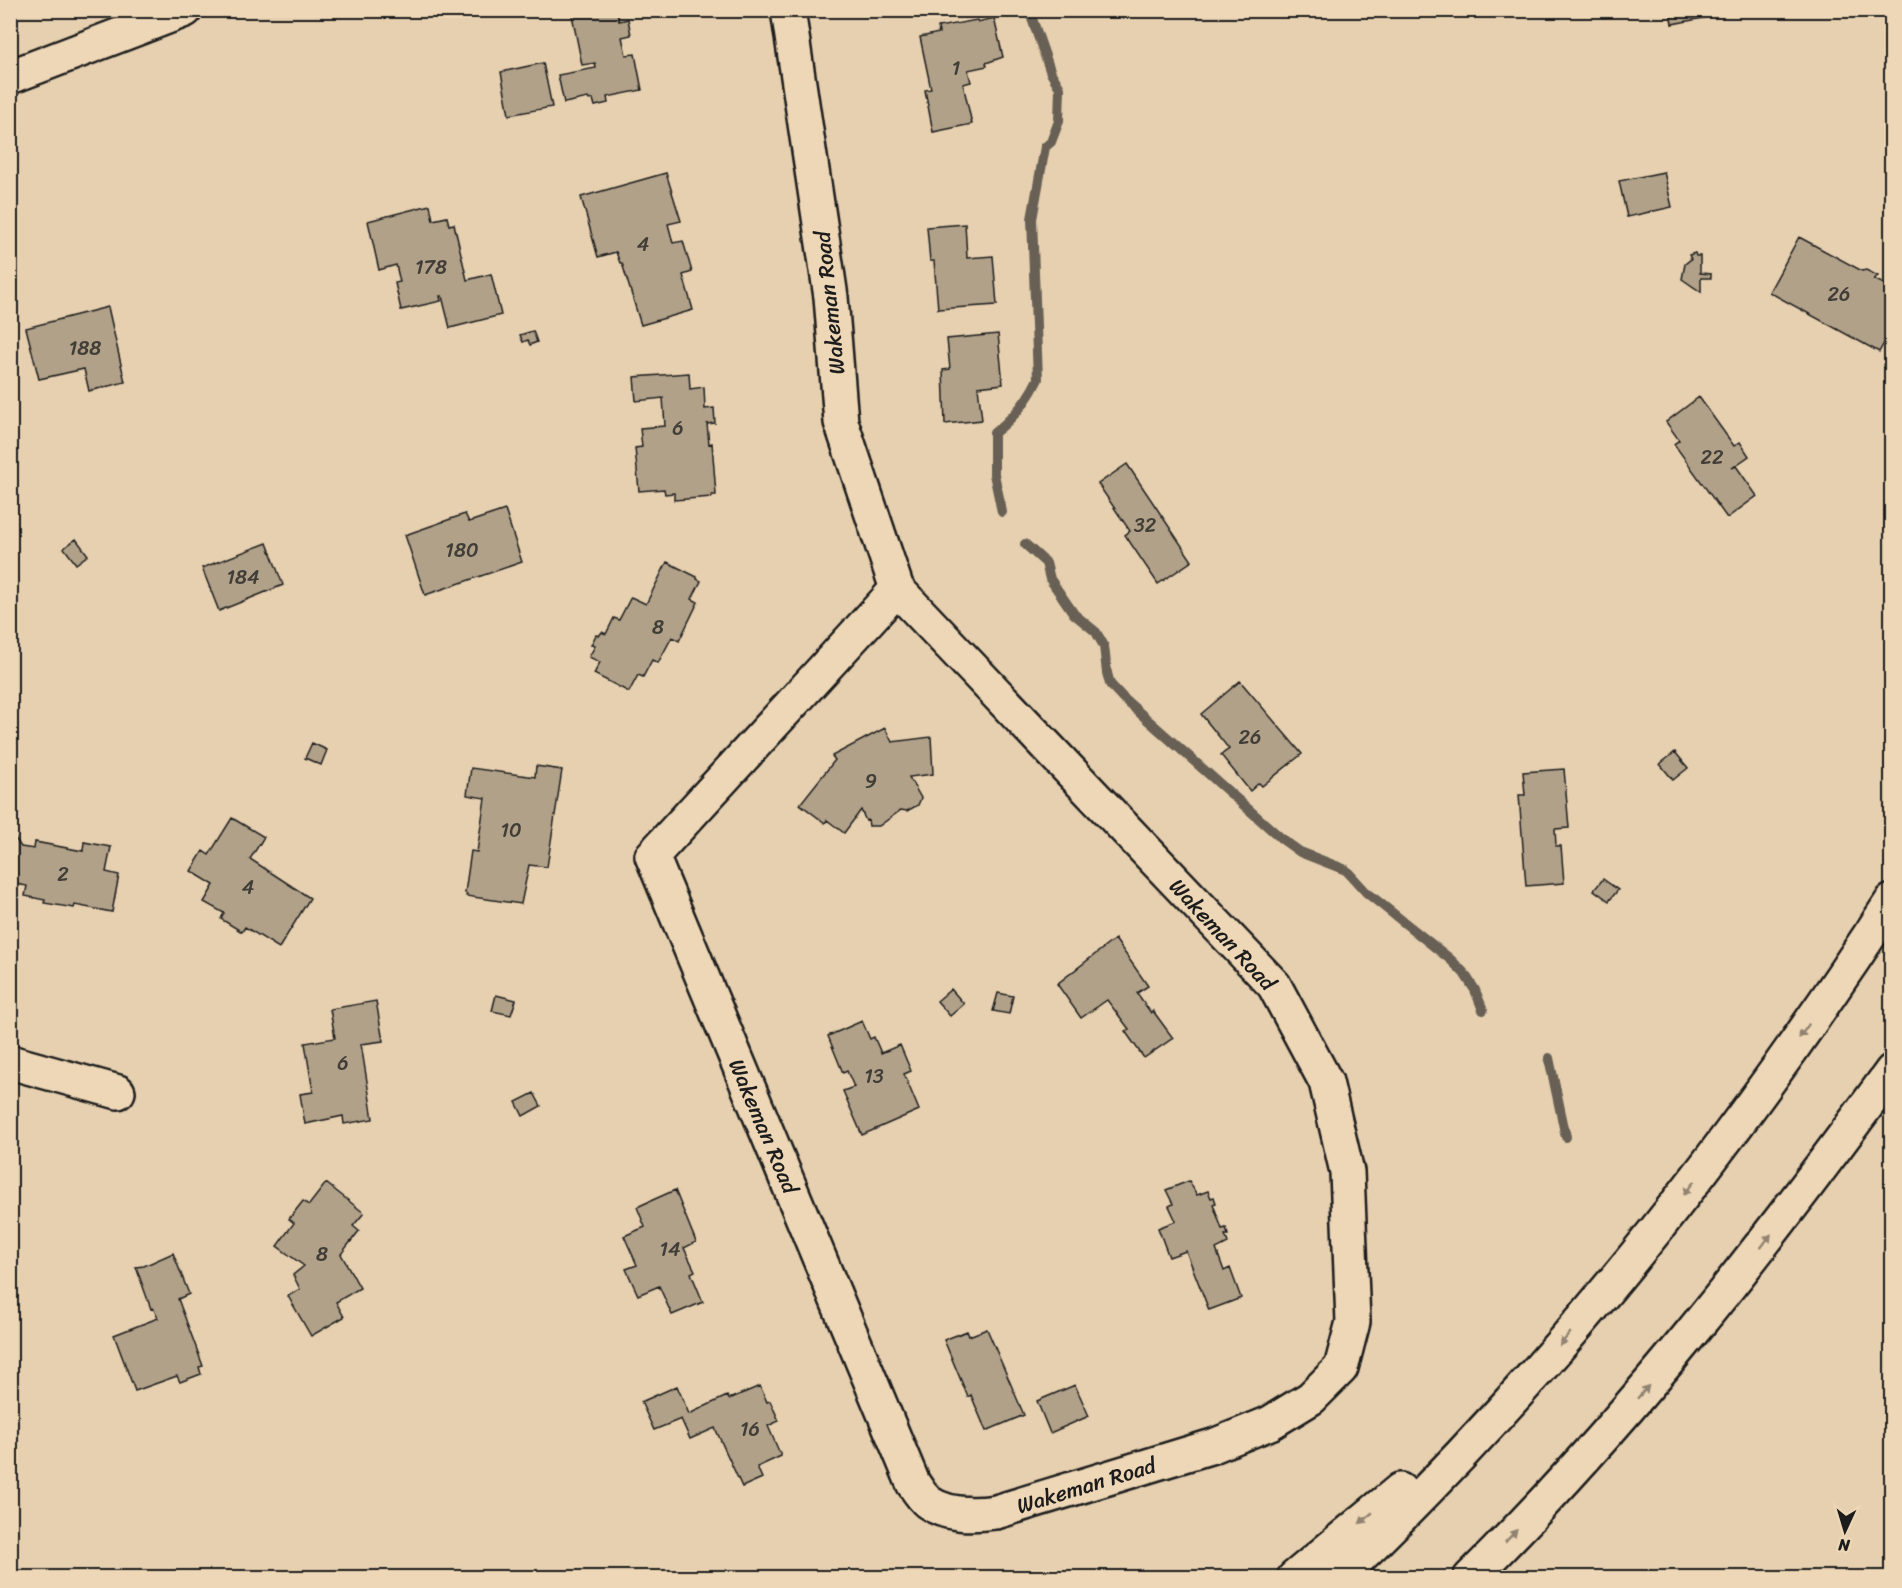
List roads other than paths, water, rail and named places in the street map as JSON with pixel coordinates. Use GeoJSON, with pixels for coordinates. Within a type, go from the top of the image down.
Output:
{"type":"FeatureCollection","features":[{"type":"Feature","properties":{"kind":"main road"},"geometry":{"type":"LineString","coordinates":[[10,77],[185,10]]}},
{"type":"Feature","properties":{"kind":"main road","name":"Wakeman Road"},"geometry":{"type":"LineString","coordinates":[[788,10],[831,297],[841,422],[897,589],[1274,985],[1326,1082],[1347,1172],[1353,1322],[1341,1368],[1311,1398],[1270,1423],[1213,1446],[996,1512],[975,1515],[947,1511],[927,1501],[913,1483],[652,856],[897,589]]}},
{"type":"Feature","properties":{"kind":"main road"},"geometry":{"type":"LineString","coordinates":[[1838,984],[1892,878]]}},
{"type":"Feature","properties":{"kind":"main road"},"geometry":{"type":"LineString","coordinates":[[1338,1578],[1437,1480],[1524,1387],[1686,1192],[1764,1089],[1892,902]]}},
{"type":"Feature","properties":{"kind":"main road"},"geometry":{"type":"LineString","coordinates":[[10,1062],[118,1092]]}},
{"type":"Feature","properties":{"kind":"main road"},"geometry":{"type":"LineString","coordinates":[[1470,1578],[1574,1469],[1658,1374],[1741,1274],[1892,1071]]}},
{"type":"Feature","properties":{"kind":"main road"},"geometry":{"type":"LineString","coordinates":[[1294,1578],[1524,1387]]}},
{"type":"Feature","properties":{"kind":"waterway"},"geometry":{"type":"LineString","coordinates":[[1002,512],[994,474],[994,433],[1019,409],[1038,379],[1032,219],[1045,147],[1051,142],[1059,121],[1060,88],[1051,73],[1029,10]]}},
{"type":"Feature","properties":{"kind":"waterway"},"geometry":{"type":"LineString","coordinates":[[1025,544],[1046,563],[1050,579],[1074,614],[1096,632],[1104,646],[1110,684],[1123,698],[1282,839],[1300,852],[1346,870],[1366,892],[1450,959],[1464,973],[1475,990],[1483,1010]]}},
{"type":"Feature","properties":{"kind":"waterway"},"geometry":{"type":"LineString","coordinates":[[1549,1058],[1566,1137]]}}]}
